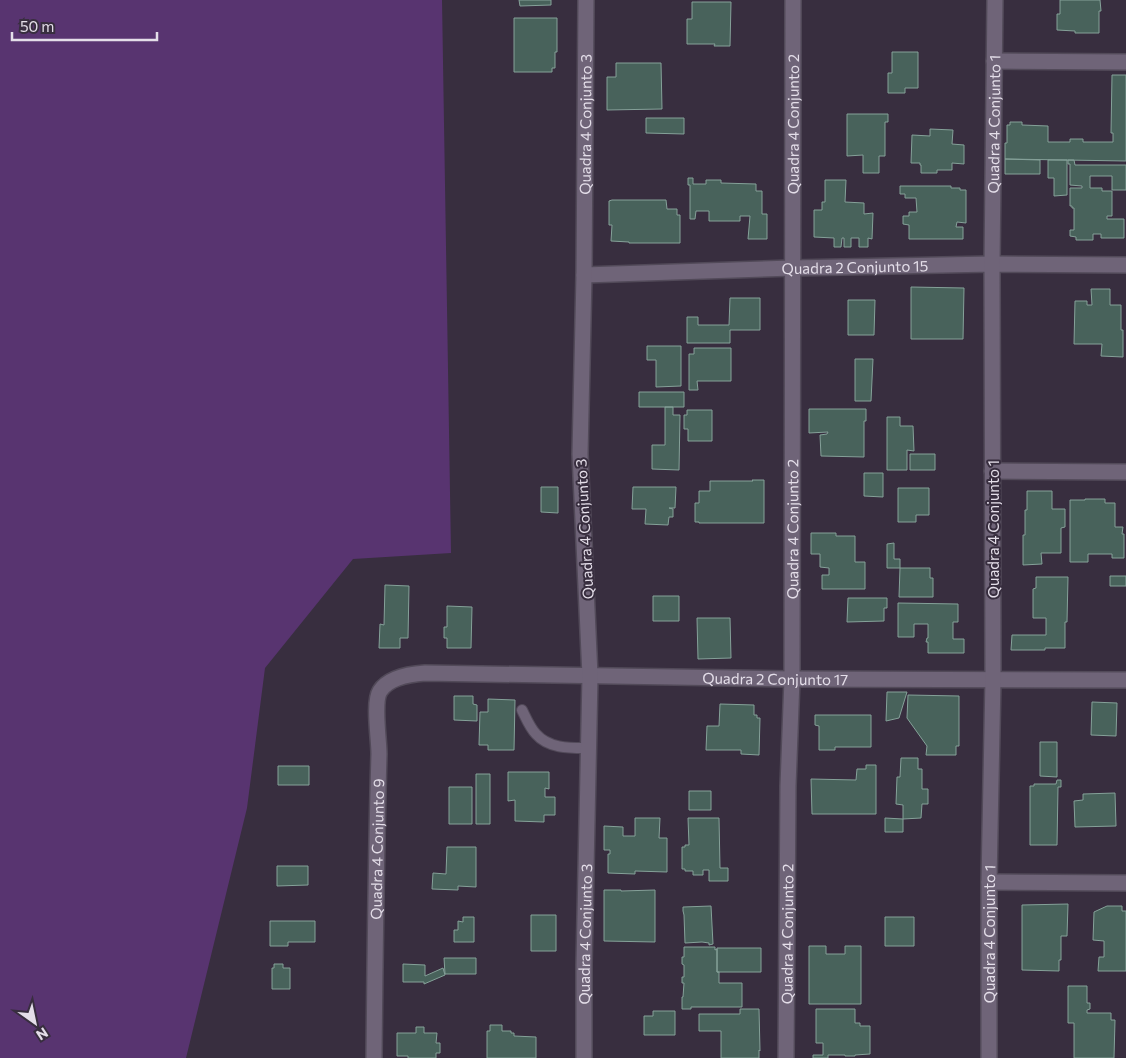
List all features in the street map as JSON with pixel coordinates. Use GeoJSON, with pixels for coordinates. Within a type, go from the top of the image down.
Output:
{"type":"FeatureCollection","features":[{"type":"Feature","properties":{"kind":"street","name":"Quadra 4 Conjunto 3"},"geometry":{"type":"LineString","coordinates":[[584,1058],[584,955],[590,676],[580,454],[584,275],[586,0]]}},
{"type":"Feature","properties":{"kind":"street","name":"Quadra 4 Conjunto 2"},"geometry":{"type":"LineString","coordinates":[[786,1058],[788,786],[792,679],[793,0]]}},
{"type":"Feature","properties":{"kind":"street","name":"Quadra 4 Conjunto 1"},"geometry":{"type":"LineString","coordinates":[[989,1058],[988,882],[993,679],[992,264],[995,0]]}},
{"type":"Feature","properties":{"kind":"street"},"geometry":{"type":"LineString","coordinates":[[994,62],[1126,62]]}},
{"type":"Feature","properties":{"kind":"street","name":"Quadra 2 Conjunto 15"},"geometry":{"type":"LineString","coordinates":[[584,275],[992,264],[1126,265]]}},
{"type":"Feature","properties":{"kind":"street"},"geometry":{"type":"LineString","coordinates":[[992,471],[1126,472]]}},
{"type":"Feature","properties":{"kind":"street","name":"Quadra 2 Conjunto 17"},"geometry":{"type":"LineString","coordinates":[[424,673],[792,679],[1126,680]]}},
{"type":"Feature","properties":{"kind":"street","name":"Quadra 4 Conjunto 9"},"geometry":{"type":"LineString","coordinates":[[374,1058],[375,885],[379,743],[376,700],[385,685],[408,674],[424,673]]}},
{"type":"Feature","properties":{"kind":"street"},"geometry":{"type":"LineString","coordinates":[[988,882],[1126,883]]}},
{"type":"Feature","properties":{"kind":"lane"},"geometry":{"type":"LineString","coordinates":[[522,710],[536,734],[549,744],[568,748],[588,748]]}},
{"type":"Feature","properties":{"kind":"shaded area"},"geometry":{"type":"Polygon","coordinates":[[[0,0],[442,0],[451,553],[353,559],[265,668],[247,808],[186,1058],[0,1058],[0,0]]]}},
{"type":"Feature","properties":{"kind":"building"},"geometry":{"type":"Polygon","coordinates":[[[519,0],[551,0],[551,5],[520,6],[519,0]]]}},
{"type":"Feature","properties":{"kind":"building"},"geometry":{"type":"Polygon","coordinates":[[[1060,0],[1100,0],[1099,33],[1075,33],[1075,31],[1057,30],[1057,14],[1060,14],[1060,0]]]}},
{"type":"Feature","properties":{"kind":"building"},"geometry":{"type":"Polygon","coordinates":[[[692,2],[731,2],[730,46],[687,44],[687,19],[692,19],[692,2]]]}},
{"type":"Feature","properties":{"kind":"building"},"geometry":{"type":"Polygon","coordinates":[[[514,18],[557,18],[557,52],[555,52],[555,68],[552,68],[552,72],[514,72],[514,18]]]}},
{"type":"Feature","properties":{"kind":"building"},"geometry":{"type":"Polygon","coordinates":[[[892,52],[918,52],[918,88],[905,88],[905,93],[888,93],[888,73],[892,73],[892,52]]]}},
{"type":"Feature","properties":{"kind":"building"},"geometry":{"type":"Polygon","coordinates":[[[616,63],[661,63],[662,109],[607,110],[607,77],[616,77],[616,63]]]}},
{"type":"Feature","properties":{"kind":"building"},"geometry":{"type":"Polygon","coordinates":[[[1112,75],[1126,75],[1126,161],[1005,159],[1007,125],[1010,125],[1010,122],[1022,122],[1022,125],[1048,126],[1048,142],[1070,142],[1070,139],[1083,139],[1083,142],[1113,142],[1113,133],[1111,133],[1112,75]]]}},
{"type":"Feature","properties":{"kind":"building"},"geometry":{"type":"Polygon","coordinates":[[[847,114],[888,114],[888,122],[885,122],[885,156],[879,156],[879,173],[863,173],[863,155],[847,156],[847,114]]]}},
{"type":"Feature","properties":{"kind":"building"},"geometry":{"type":"Polygon","coordinates":[[[646,118],[684,118],[684,134],[646,133],[646,118]]]}},
{"type":"Feature","properties":{"kind":"building"},"geometry":{"type":"Polygon","coordinates":[[[930,129],[953,130],[952,144],[964,145],[964,164],[952,163],[952,170],[937,170],[937,173],[921,173],[920,163],[911,163],[912,135],[930,136],[930,129]]]}},
{"type":"Feature","properties":{"kind":"building"},"geometry":{"type":"Polygon","coordinates":[[[1005,159],[1040,160],[1040,174],[1005,174],[1005,159]]]}},
{"type":"Feature","properties":{"kind":"building"},"geometry":{"type":"Polygon","coordinates":[[[1048,160],[1067,160],[1067,195],[1054,196],[1054,178],[1048,178],[1048,160]]]}},
{"type":"Feature","properties":{"kind":"building"},"geometry":{"type":"Polygon","coordinates":[[[1068,160],[1074,160],[1075,165],[1126,165],[1126,190],[1112,190],[1112,176],[1090,176],[1090,188],[1102,188],[1102,191],[1112,191],[1112,216],[1107,216],[1107,219],[1124,219],[1124,238],[1101,238],[1101,234],[1093,234],[1093,240],[1076,240],[1076,237],[1070,236],[1070,230],[1074,230],[1074,208],[1070,206],[1070,188],[1082,188],[1082,186],[1070,185],[1070,164],[1068,164],[1068,160]]]}},
{"type":"Feature","properties":{"kind":"building"},"geometry":{"type":"Polygon","coordinates":[[[688,178],[693,178],[693,184],[706,184],[706,180],[721,180],[721,183],[756,184],[756,191],[762,191],[762,214],[767,214],[767,239],[748,239],[750,216],[740,216],[740,221],[709,221],[709,211],[696,211],[695,219],[690,219],[690,185],[688,185],[688,178]]]}},
{"type":"Feature","properties":{"kind":"building"},"geometry":{"type":"Polygon","coordinates":[[[825,180],[846,180],[845,202],[864,203],[864,214],[873,213],[872,239],[868,238],[868,247],[859,247],[859,238],[851,238],[851,247],[844,247],[844,238],[842,238],[841,247],[834,247],[834,238],[814,237],[814,210],[822,210],[822,202],[825,202],[825,180]]]}},
{"type":"Feature","properties":{"kind":"building"},"geometry":{"type":"Polygon","coordinates":[[[900,186],[951,186],[951,188],[966,190],[966,223],[957,222],[956,227],[963,227],[963,239],[909,239],[909,225],[903,224],[903,216],[909,216],[909,212],[917,212],[916,198],[905,198],[905,194],[900,194],[900,186]]]}},
{"type":"Feature","properties":{"kind":"building"},"geometry":{"type":"Polygon","coordinates":[[[666,200],[667,209],[677,209],[677,215],[680,215],[680,243],[611,241],[612,225],[609,225],[609,201],[666,200]]]}},
{"type":"Feature","properties":{"kind":"building"},"geometry":{"type":"Polygon","coordinates":[[[911,287],[964,288],[963,339],[911,339],[911,287]]]}},
{"type":"Feature","properties":{"kind":"building"},"geometry":{"type":"Polygon","coordinates":[[[1091,289],[1110,289],[1110,305],[1121,305],[1123,357],[1101,356],[1102,344],[1074,344],[1075,301],[1087,301],[1087,305],[1092,305],[1091,289]]]}},
{"type":"Feature","properties":{"kind":"building"},"geometry":{"type":"Polygon","coordinates":[[[730,298],[760,298],[760,330],[730,330],[730,343],[687,343],[687,317],[698,317],[698,325],[729,325],[730,298]]]}},
{"type":"Feature","properties":{"kind":"building"},"geometry":{"type":"Polygon","coordinates":[[[848,300],[875,300],[874,335],[848,335],[848,300]]]}},
{"type":"Feature","properties":{"kind":"building"},"geometry":{"type":"Polygon","coordinates":[[[647,346],[681,346],[681,386],[656,387],[656,360],[647,360],[647,346]]]}},
{"type":"Feature","properties":{"kind":"building"},"geometry":{"type":"Polygon","coordinates":[[[694,348],[731,348],[731,381],[697,381],[698,390],[689,390],[689,354],[694,354],[694,348]]]}},
{"type":"Feature","properties":{"kind":"building"},"geometry":{"type":"Polygon","coordinates":[[[855,359],[873,359],[871,401],[855,401],[855,359]]]}},
{"type":"Feature","properties":{"kind":"building"},"geometry":{"type":"Polygon","coordinates":[[[639,392],[684,392],[684,407],[639,407],[639,392]]]}},
{"type":"Feature","properties":{"kind":"building"},"geometry":{"type":"Polygon","coordinates":[[[665,407],[673,407],[673,415],[680,415],[679,470],[652,469],[652,445],[665,445],[665,407]]]}},
{"type":"Feature","properties":{"kind":"building"},"geometry":{"type":"Polygon","coordinates":[[[809,409],[866,409],[864,457],[821,456],[820,435],[827,434],[828,432],[809,433],[809,409]]]}},
{"type":"Feature","properties":{"kind":"building"},"geometry":{"type":"Polygon","coordinates":[[[687,410],[712,410],[712,441],[688,441],[688,429],[684,429],[684,415],[687,415],[687,410]]]}},
{"type":"Feature","properties":{"kind":"building"},"geometry":{"type":"Polygon","coordinates":[[[887,417],[900,417],[900,426],[913,426],[914,451],[907,450],[907,470],[887,470],[887,417]]]}},
{"type":"Feature","properties":{"kind":"building"},"geometry":{"type":"Polygon","coordinates":[[[910,454],[935,454],[935,470],[910,470],[910,454]]]}},
{"type":"Feature","properties":{"kind":"building"},"geometry":{"type":"Polygon","coordinates":[[[864,473],[883,473],[883,497],[864,496],[864,473]]]}},
{"type":"Feature","properties":{"kind":"building"},"geometry":{"type":"Polygon","coordinates":[[[764,480],[764,523],[695,522],[695,503],[699,503],[699,491],[710,491],[710,481],[764,480]]]}},
{"type":"Feature","properties":{"kind":"building"},"geometry":{"type":"Polygon","coordinates":[[[541,487],[558,487],[558,513],[541,512],[541,487]]]}},
{"type":"Feature","properties":{"kind":"building"},"geometry":{"type":"Polygon","coordinates":[[[633,487],[676,487],[675,508],[669,508],[673,509],[673,517],[669,517],[668,525],[645,524],[646,509],[632,509],[633,487]]]}},
{"type":"Feature","properties":{"kind":"building"},"geometry":{"type":"Polygon","coordinates":[[[898,488],[929,488],[929,515],[916,515],[916,522],[898,522],[898,488]]]}},
{"type":"Feature","properties":{"kind":"building"},"geometry":{"type":"Polygon","coordinates":[[[1027,491],[1052,491],[1052,509],[1065,509],[1065,527],[1061,528],[1061,553],[1041,553],[1042,564],[1023,565],[1023,535],[1025,535],[1027,491]]]}},
{"type":"Feature","properties":{"kind":"building"},"geometry":{"type":"Polygon","coordinates":[[[1105,499],[1105,503],[1115,503],[1115,527],[1123,527],[1124,558],[1112,558],[1112,554],[1088,554],[1088,562],[1070,562],[1070,500],[1105,499]]]}},
{"type":"Feature","properties":{"kind":"building"},"geometry":{"type":"Polygon","coordinates":[[[811,533],[836,533],[836,536],[855,536],[855,562],[865,562],[865,589],[822,589],[822,575],[829,575],[829,568],[820,567],[820,554],[811,554],[811,533]]]}},
{"type":"Feature","properties":{"kind":"building"},"geometry":{"type":"Polygon","coordinates":[[[894,543],[894,559],[900,559],[900,568],[887,568],[887,544],[894,543]]]}},
{"type":"Feature","properties":{"kind":"building"},"geometry":{"type":"Polygon","coordinates":[[[900,568],[930,568],[930,578],[933,578],[933,597],[899,597],[900,568]]]}},
{"type":"Feature","properties":{"kind":"building"},"geometry":{"type":"Polygon","coordinates":[[[1110,576],[1126,576],[1126,586],[1110,586],[1110,576]]]}},
{"type":"Feature","properties":{"kind":"building"},"geometry":{"type":"Polygon","coordinates":[[[1036,577],[1068,577],[1065,648],[1011,650],[1012,635],[1046,635],[1046,618],[1033,618],[1033,589],[1036,588],[1036,577]]]}},
{"type":"Feature","properties":{"kind":"building"},"geometry":{"type":"Polygon","coordinates":[[[385,585],[409,586],[408,638],[400,638],[400,648],[379,648],[380,624],[384,625],[385,585]]]}},
{"type":"Feature","properties":{"kind":"building"},"geometry":{"type":"Polygon","coordinates":[[[653,596],[679,596],[679,621],[653,621],[653,596]]]}},
{"type":"Feature","properties":{"kind":"building"},"geometry":{"type":"Polygon","coordinates":[[[848,598],[887,598],[887,608],[884,608],[884,621],[847,622],[848,598]]]}},
{"type":"Feature","properties":{"kind":"building"},"geometry":{"type":"Polygon","coordinates":[[[898,603],[958,604],[958,622],[953,622],[953,639],[964,639],[964,653],[928,653],[928,642],[926,642],[928,638],[928,624],[914,624],[914,637],[898,637],[898,603]]]}},
{"type":"Feature","properties":{"kind":"building"},"geometry":{"type":"Polygon","coordinates":[[[447,606],[472,607],[471,648],[447,648],[447,638],[444,638],[444,627],[447,627],[447,606]]]}},
{"type":"Feature","properties":{"kind":"building"},"geometry":{"type":"Polygon","coordinates":[[[697,618],[730,618],[731,658],[698,659],[697,618]]]}},
{"type":"Feature","properties":{"kind":"building"},"geometry":{"type":"Polygon","coordinates":[[[887,692],[907,692],[899,718],[886,721],[887,692]]]}},
{"type":"Feature","properties":{"kind":"building"},"geometry":{"type":"Polygon","coordinates":[[[908,695],[959,696],[959,746],[956,746],[956,755],[926,755],[927,746],[907,718],[908,695]]]}},
{"type":"Feature","properties":{"kind":"building"},"geometry":{"type":"Polygon","coordinates":[[[454,696],[473,696],[473,704],[477,705],[477,721],[454,720],[454,696]]]}},
{"type":"Feature","properties":{"kind":"building"},"geometry":{"type":"Polygon","coordinates":[[[488,699],[515,700],[514,750],[488,750],[488,745],[479,745],[480,712],[488,712],[488,699]]]}},
{"type":"Feature","properties":{"kind":"building"},"geometry":{"type":"Polygon","coordinates":[[[1092,702],[1117,703],[1116,736],[1091,735],[1092,702]]]}},
{"type":"Feature","properties":{"kind":"building"},"geometry":{"type":"Polygon","coordinates":[[[720,704],[754,705],[754,715],[760,718],[759,755],[741,754],[741,750],[706,750],[707,726],[719,726],[720,704]]]}},
{"type":"Feature","properties":{"kind":"building"},"geometry":{"type":"Polygon","coordinates":[[[815,715],[871,715],[871,747],[835,747],[835,750],[819,750],[819,726],[815,725],[815,715]]]}},
{"type":"Feature","properties":{"kind":"building"},"geometry":{"type":"Polygon","coordinates":[[[1040,742],[1057,742],[1057,777],[1040,776],[1040,742]]]}},
{"type":"Feature","properties":{"kind":"building"},"geometry":{"type":"Polygon","coordinates":[[[901,758],[918,758],[918,769],[922,769],[922,789],[928,789],[928,804],[922,804],[921,818],[903,819],[903,805],[896,804],[897,777],[900,777],[901,758]]]}},
{"type":"Feature","properties":{"kind":"building"},"geometry":{"type":"Polygon","coordinates":[[[866,765],[876,765],[876,814],[812,814],[811,779],[856,780],[857,769],[866,769],[866,765]]]}},
{"type":"Feature","properties":{"kind":"building"},"geometry":{"type":"Polygon","coordinates":[[[278,766],[309,766],[309,785],[278,785],[278,766]]]}},
{"type":"Feature","properties":{"kind":"building"},"geometry":{"type":"Polygon","coordinates":[[[508,772],[549,772],[549,789],[545,788],[545,797],[555,797],[555,815],[544,815],[544,822],[515,821],[515,800],[508,801],[508,772]]]}},
{"type":"Feature","properties":{"kind":"building"},"geometry":{"type":"Polygon","coordinates":[[[476,774],[490,774],[490,824],[476,824],[476,774]]]}},
{"type":"Feature","properties":{"kind":"building"},"geometry":{"type":"Polygon","coordinates":[[[1057,780],[1061,780],[1061,787],[1058,787],[1057,845],[1030,845],[1030,786],[1034,786],[1034,784],[1056,784],[1057,780]]]}},
{"type":"Feature","properties":{"kind":"building"},"geometry":{"type":"Polygon","coordinates":[[[449,787],[472,787],[472,824],[449,824],[449,787]]]}},
{"type":"Feature","properties":{"kind":"building"},"geometry":{"type":"Polygon","coordinates":[[[689,791],[711,791],[711,810],[689,810],[689,791]]]}},
{"type":"Feature","properties":{"kind":"building"},"geometry":{"type":"Polygon","coordinates":[[[1115,793],[1116,826],[1075,827],[1074,801],[1083,800],[1083,794],[1115,793]]]}},
{"type":"Feature","properties":{"kind":"building"},"geometry":{"type":"Polygon","coordinates":[[[635,818],[660,818],[659,838],[667,838],[667,872],[635,871],[635,874],[608,873],[608,854],[610,854],[610,850],[604,850],[604,826],[623,827],[623,836],[635,836],[635,818]]]}},
{"type":"Feature","properties":{"kind":"building"},"geometry":{"type":"Polygon","coordinates":[[[688,818],[719,818],[720,868],[728,868],[728,881],[709,881],[709,870],[703,870],[703,875],[693,875],[693,871],[682,869],[682,847],[689,845],[688,818]]]}},
{"type":"Feature","properties":{"kind":"building"},"geometry":{"type":"Polygon","coordinates":[[[885,818],[903,819],[903,832],[885,832],[885,818]]]}},
{"type":"Feature","properties":{"kind":"building"},"geometry":{"type":"Polygon","coordinates":[[[447,847],[476,847],[476,887],[458,886],[458,890],[432,889],[433,873],[446,874],[447,847]]]}},
{"type":"Feature","properties":{"kind":"building"},"geometry":{"type":"Polygon","coordinates":[[[277,866],[308,866],[308,885],[277,886],[277,866]]]}},
{"type":"Feature","properties":{"kind":"building"},"geometry":{"type":"Polygon","coordinates":[[[604,890],[655,890],[655,942],[604,941],[604,890]]]}},
{"type":"Feature","properties":{"kind":"building"},"geometry":{"type":"Polygon","coordinates":[[[1068,904],[1067,936],[1061,936],[1059,971],[1022,970],[1022,905],[1068,904]]]}},
{"type":"Feature","properties":{"kind":"building"},"geometry":{"type":"Polygon","coordinates":[[[711,906],[713,944],[709,945],[709,943],[702,942],[685,943],[683,907],[711,906]]]}},
{"type":"Feature","properties":{"kind":"building"},"geometry":{"type":"Polygon","coordinates":[[[1107,906],[1122,906],[1122,911],[1126,911],[1126,971],[1098,971],[1099,957],[1104,957],[1104,941],[1093,940],[1094,912],[1107,906]]]}},
{"type":"Feature","properties":{"kind":"building"},"geometry":{"type":"Polygon","coordinates":[[[531,915],[556,915],[556,951],[531,951],[531,915]]]}},
{"type":"Feature","properties":{"kind":"building"},"geometry":{"type":"Polygon","coordinates":[[[463,917],[474,917],[474,942],[454,942],[454,930],[458,930],[458,921],[463,922],[463,917]]]}},
{"type":"Feature","properties":{"kind":"building"},"geometry":{"type":"Polygon","coordinates":[[[885,917],[914,917],[914,946],[885,946],[885,917]]]}},
{"type":"Feature","properties":{"kind":"building"},"geometry":{"type":"Polygon","coordinates":[[[270,921],[315,921],[315,942],[288,942],[288,946],[270,946],[270,921]]]}},
{"type":"Feature","properties":{"kind":"building"},"geometry":{"type":"Polygon","coordinates":[[[809,946],[826,946],[826,954],[845,954],[845,946],[861,946],[861,1004],[809,1004],[809,946]]]}},
{"type":"Feature","properties":{"kind":"building"},"geometry":{"type":"Polygon","coordinates":[[[684,947],[715,947],[715,950],[717,949],[719,983],[742,983],[742,1007],[691,1007],[691,1009],[682,1009],[684,965],[682,964],[682,957],[684,957],[684,947]]]}},
{"type":"Feature","properties":{"kind":"building"},"geometry":{"type":"Polygon","coordinates":[[[717,948],[761,948],[761,972],[717,972],[717,948]]]}},
{"type":"Feature","properties":{"kind":"building"},"geometry":{"type":"Polygon","coordinates":[[[444,958],[476,958],[476,974],[445,974],[444,958]]]}},
{"type":"Feature","properties":{"kind":"building"},"geometry":{"type":"Polygon","coordinates":[[[274,964],[283,964],[283,968],[290,968],[290,989],[272,989],[272,968],[274,968],[274,964]]]}},
{"type":"Feature","properties":{"kind":"building"},"geometry":{"type":"Polygon","coordinates":[[[403,964],[425,965],[425,976],[443,968],[445,975],[424,984],[424,982],[403,982],[403,964]]]}},
{"type":"Feature","properties":{"kind":"building"},"geometry":{"type":"Polygon","coordinates":[[[1068,986],[1087,986],[1087,1003],[1090,1003],[1090,1009],[1087,1010],[1087,1013],[1111,1013],[1111,1020],[1115,1020],[1114,1058],[1074,1058],[1074,1023],[1068,1023],[1068,986]]]}},
{"type":"Feature","properties":{"kind":"building"},"geometry":{"type":"Polygon","coordinates":[[[740,1009],[759,1009],[759,1058],[721,1058],[721,1031],[699,1031],[699,1014],[740,1014],[740,1009]]]}},
{"type":"Feature","properties":{"kind":"building"},"geometry":{"type":"Polygon","coordinates":[[[816,1009],[855,1009],[855,1023],[860,1023],[860,1026],[870,1026],[870,1054],[855,1056],[828,1055],[828,1058],[813,1058],[813,1055],[823,1055],[823,1043],[816,1043],[816,1009]]]}},
{"type":"Feature","properties":{"kind":"building"},"geometry":{"type":"Polygon","coordinates":[[[653,1011],[675,1011],[675,1035],[644,1035],[644,1016],[653,1016],[653,1011]]]}},
{"type":"Feature","properties":{"kind":"building"},"geometry":{"type":"Polygon","coordinates":[[[490,1025],[502,1025],[502,1031],[511,1031],[511,1033],[514,1033],[514,1036],[536,1037],[536,1058],[487,1058],[487,1031],[490,1031],[490,1025]]]}},
{"type":"Feature","properties":{"kind":"building"},"geometry":{"type":"Polygon","coordinates":[[[416,1027],[424,1027],[424,1033],[437,1033],[436,1043],[440,1043],[440,1053],[436,1053],[436,1058],[397,1056],[397,1033],[416,1033],[416,1027]]]}}]}
